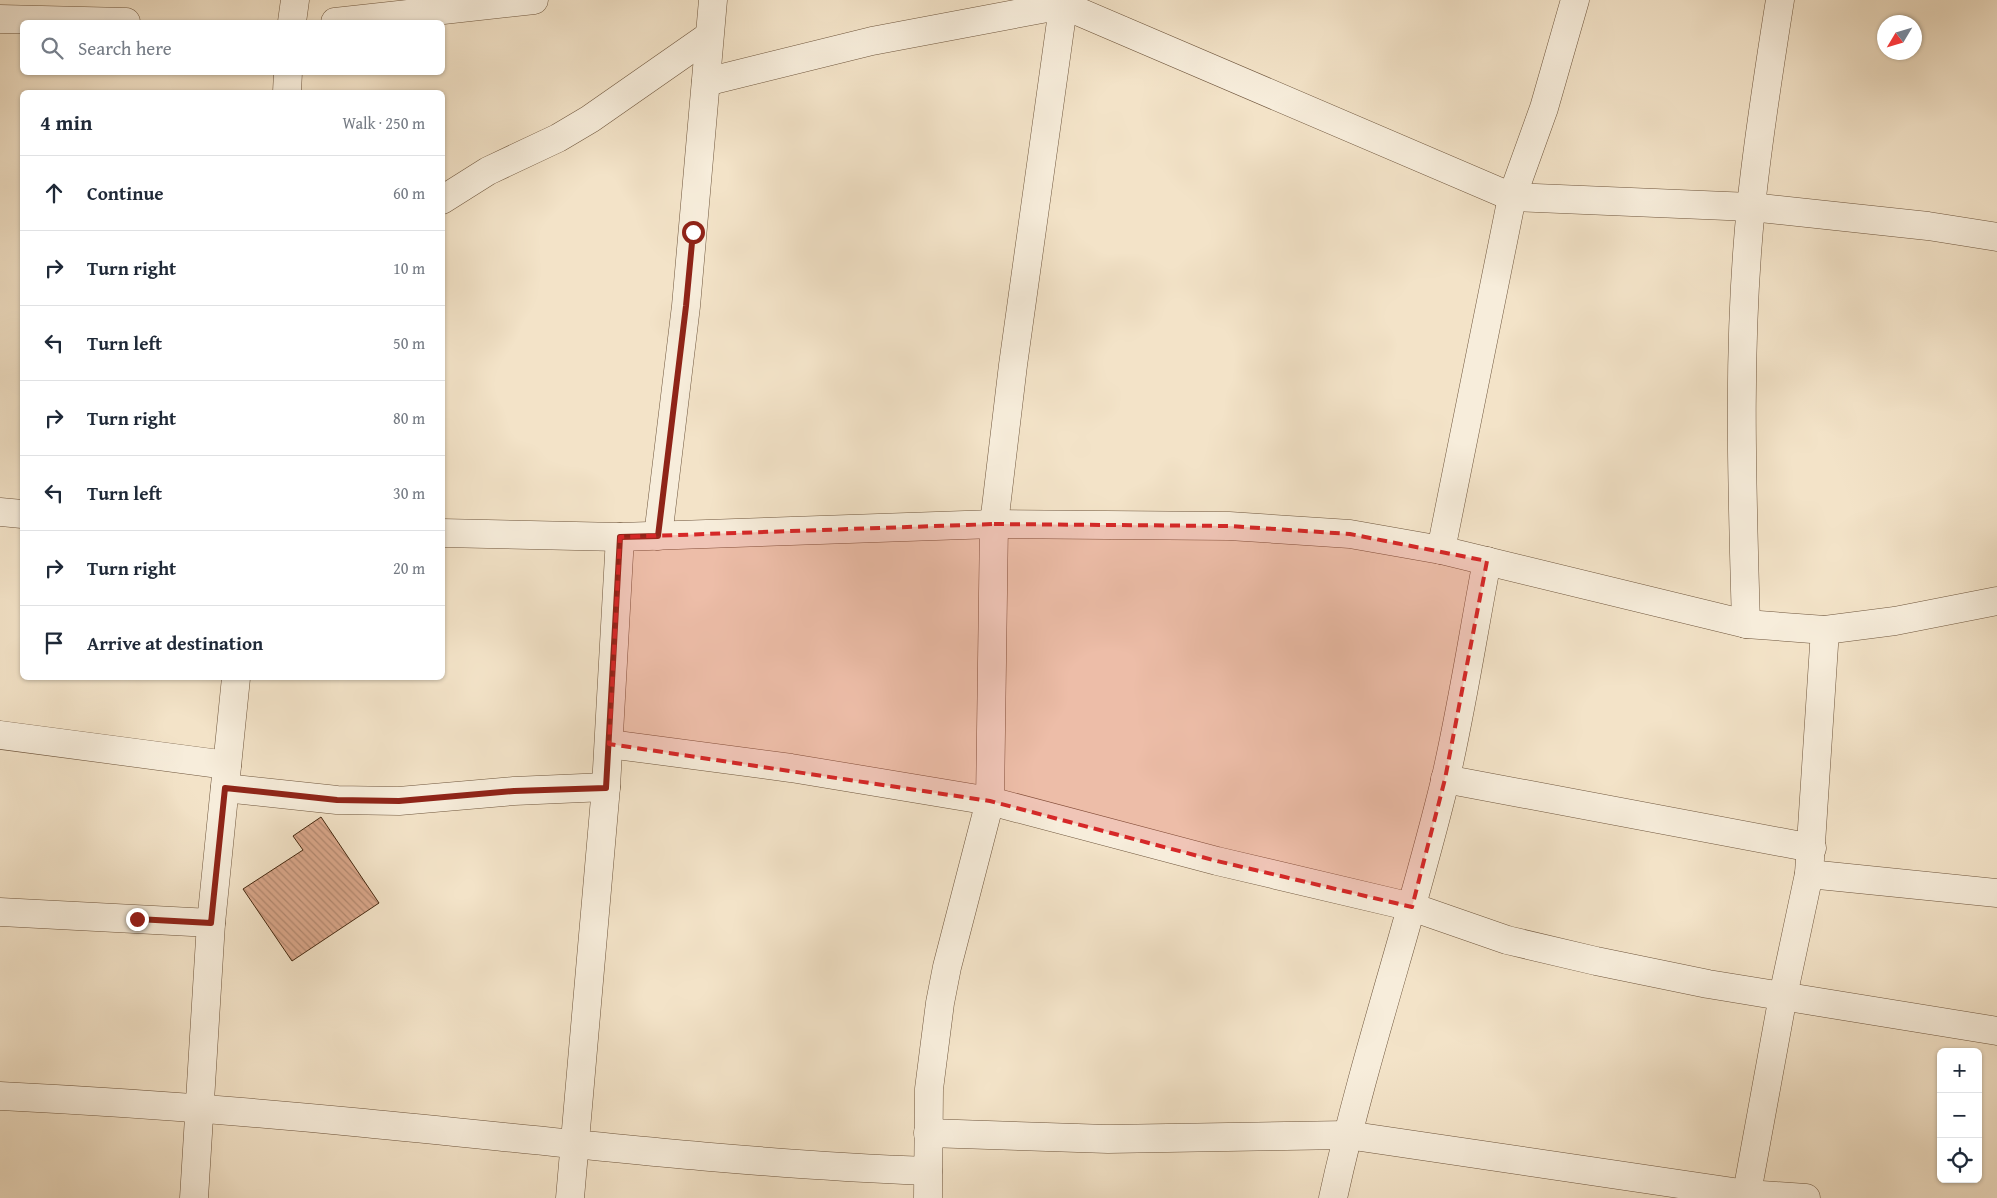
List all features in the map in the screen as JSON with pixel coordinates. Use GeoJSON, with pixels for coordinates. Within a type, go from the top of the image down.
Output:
{"type":"FeatureCollection","features":[{"type":"Feature","properties":{"kind":"street"},"geometry":{"type":"LineString","coordinates":[[292,20],[295,0]]}},
{"type":"Feature","properties":{"kind":"street"},"geometry":{"type":"LineString","coordinates":[[353,20],[534,0]]}},
{"type":"Feature","properties":{"kind":"street"},"geometry":{"type":"LineString","coordinates":[[658,536],[686,306],[713,0]]}},
{"type":"Feature","properties":{"kind":"street"},"geometry":{"type":"LineString","coordinates":[[1441,550],[1512,197],[1544,108],[1575,0]]}},
{"type":"Feature","properties":{"kind":"street"},"geometry":{"type":"LineString","coordinates":[[1746,624],[1742,432],[1743,335],[1751,207],[1780,0]]}},
{"type":"Feature","properties":{"kind":"street"},"geometry":{"type":"LineString","coordinates":[[706,82],[872,41],[1063,3],[1512,197],[1751,207],[1928,226],[1997,237]]}},
{"type":"Feature","properties":{"kind":"street"},"geometry":{"type":"LineString","coordinates":[[928,1198],[929,1089],[940,1003],[947,968],[990,801],[994,524],[1013,365],[1063,3]]}},
{"type":"Feature","properties":{"kind":"street"},"geometry":{"type":"LineString","coordinates":[[0,19],[42,20]]}},
{"type":"Feature","properties":{"kind":"street"},"geometry":{"type":"LineString","coordinates":[[445,198],[488,171],[558,138],[590,119],[709,36]]}},
{"type":"Feature","properties":{"kind":"street"},"geometry":{"type":"LineString","coordinates":[[287,90],[288,75]]}},
{"type":"Feature","properties":{"kind":"street"},"geometry":{"type":"LineString","coordinates":[[0,512],[20,514]]}},
{"type":"Feature","properties":{"kind":"street"},"geometry":{"type":"LineString","coordinates":[[445,533],[620,537],[994,524],[1229,526],[1350,534],[1441,550],[1746,624],[1825,630],[1895,621],[1997,601]]}},
{"type":"Feature","properties":{"kind":"street"},"geometry":{"type":"LineString","coordinates":[[570,1198],[606,788],[620,537]]}},
{"type":"Feature","properties":{"kind":"street"},"geometry":{"type":"LineString","coordinates":[[1333,1198],[1347,1135],[1412,907],[1445,780],[1487,561]]}},
{"type":"Feature","properties":{"kind":"street"},"geometry":{"type":"LineString","coordinates":[[1747,1196],[1783,996],[1811,861],[1825,630]]}},
{"type":"Feature","properties":{"kind":"street"},"geometry":{"type":"LineString","coordinates":[[194,1198],[211,923],[236,680]]}},
{"type":"Feature","properties":{"kind":"street"},"geometry":{"type":"LineString","coordinates":[[0,735],[226,776],[337,800],[399,801],[514,791],[606,788]]}},
{"type":"Feature","properties":{"kind":"street"},"geometry":{"type":"LineString","coordinates":[[609,744],[782,767],[990,801],[1217,861],[1412,907],[1507,940],[1624,967],[1783,996],[1878,1010],[1997,1031]]}},
{"type":"Feature","properties":{"kind":"street"},"geometry":{"type":"LineString","coordinates":[[1445,780],[1811,861],[1997,893]]}},
{"type":"Feature","properties":{"kind":"street"},"geometry":{"type":"LineString","coordinates":[[0,912],[211,923]]}},
{"type":"Feature","properties":{"kind":"street"},"geometry":{"type":"LineString","coordinates":[[0,1096],[200,1108],[813,1166],[928,1171]]}},
{"type":"Feature","properties":{"kind":"street"},"geometry":{"type":"LineString","coordinates":[[928,1133],[1108,1139],[1347,1135],[1747,1196],[1806,1198]]}},
{"type":"Feature","properties":{"kind":"highlighted area"},"geometry":{"type":"Polygon","coordinates":[[[994,524],[1229,526],[1350,534],[1487,561],[1445,779],[1412,907],[1217,861],[990,801],[609,744],[620,537],[994,524]]]}},
{"type":"Feature","properties":{"kind":"building"},"geometry":{"type":"Polygon","coordinates":[[[321,817],[379,903],[292,961],[243,889],[303,850],[293,836],[321,817]]]}},
{"type":"Feature","properties":{"kind":"route"},"geometry":{"type":"LineString","coordinates":[[137,919],[211,923],[225,788],[337,800],[399,801],[514,791],[606,788],[620,537],[658,536],[686,306],[693,232]]}}]}
